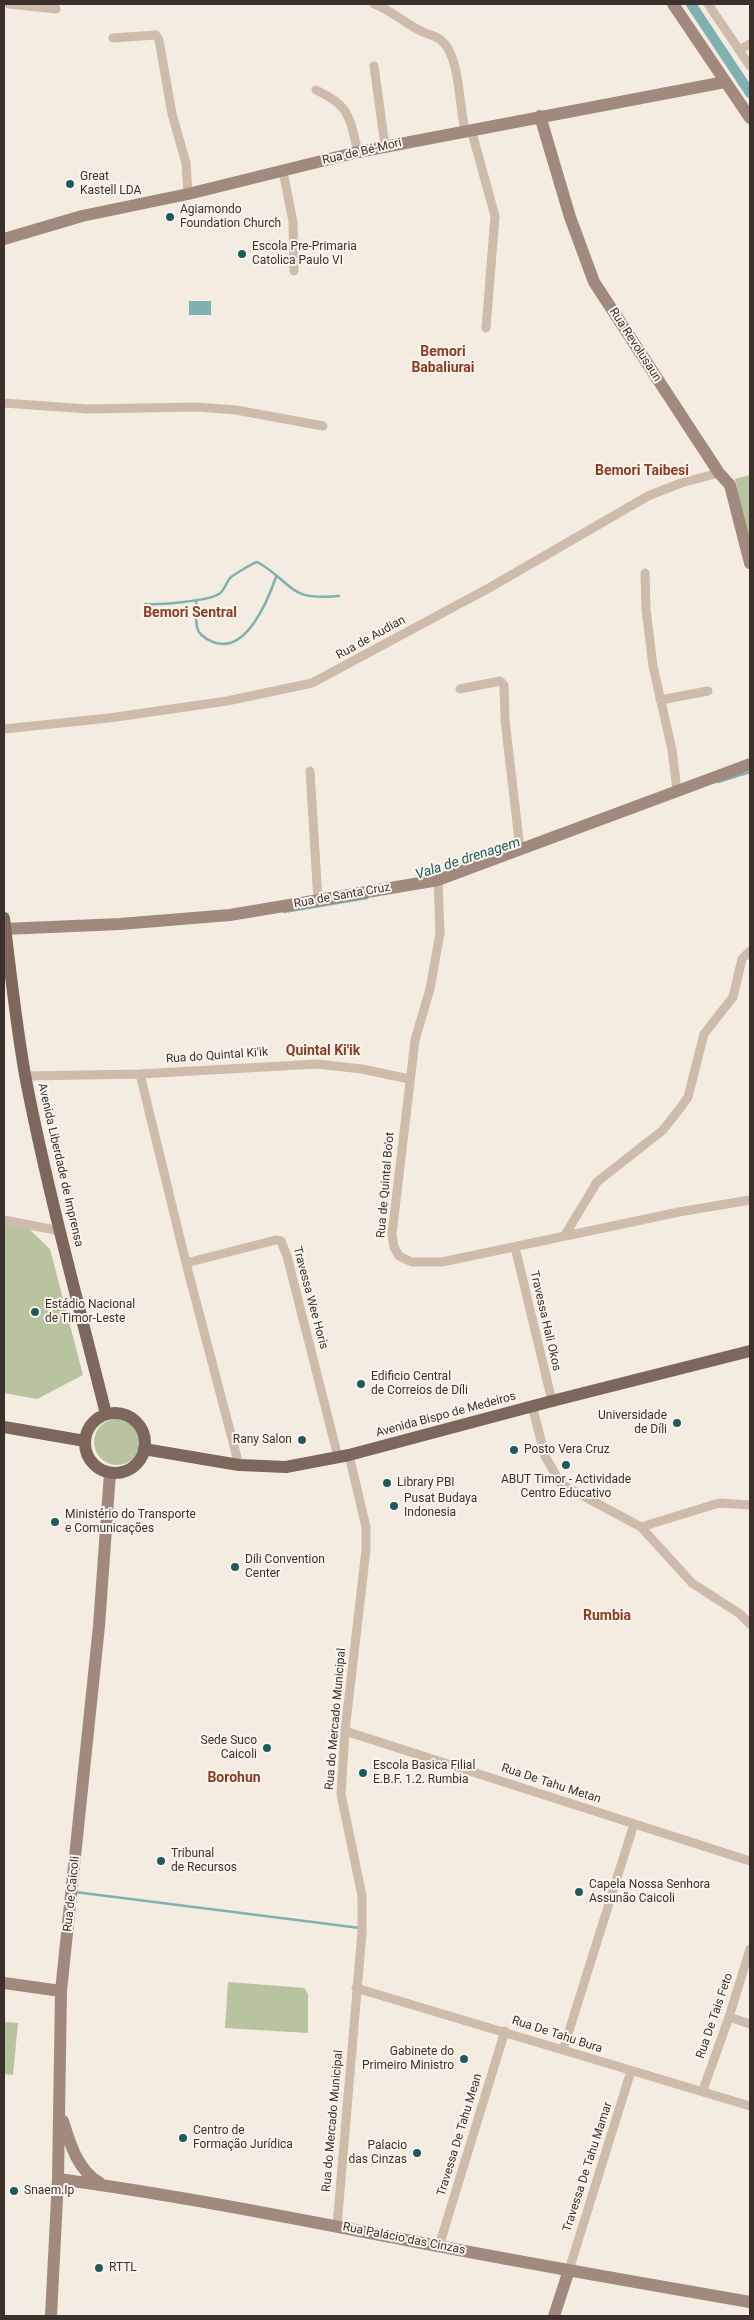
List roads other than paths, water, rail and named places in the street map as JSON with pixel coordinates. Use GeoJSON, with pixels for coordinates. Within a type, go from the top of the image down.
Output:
{"type":"FeatureCollection","features":[{"type":"Feature","properties":{"kind":"main road","name":"Avenida Liberdade de Imprensa"},"geometry":{"type":"LineString","coordinates":[[4,926],[26,1076],[60,1231],[106,1414]]}},
{"type":"Feature","properties":{"kind":"main road","name":"Avenida Bispo de Medeiros"},"geometry":{"type":"LineString","coordinates":[[144,1449],[239,1465],[286,1467],[344,1456],[750,1351]]}},
{"type":"Feature","properties":{"kind":"main road"},"geometry":{"type":"LineString","coordinates":[[106,1414],[124,1414],[138,1424],[143,1432],[144,1449],[135,1465],[120,1472],[110,1472],[95,1465],[89,1458],[85,1440],[92,1424],[106,1414]]}},
{"type":"Feature","properties":{"kind":"main road"},"geometry":{"type":"LineString","coordinates":[[4,1427],[85,1440]]}},
{"type":"Feature","properties":{"kind":"street"},"geometry":{"type":"LineString","coordinates":[[9,4],[56,9]]}},
{"type":"Feature","properties":{"kind":"street"},"geometry":{"type":"LineString","coordinates":[[374,4],[398,16],[420,31],[435,36],[446,44],[456,68],[468,130],[495,216],[486,328]]}},
{"type":"Feature","properties":{"kind":"street"},"geometry":{"type":"LineString","coordinates":[[673,4],[750,118]]}},
{"type":"Feature","properties":{"kind":"street"},"geometry":{"type":"LineString","coordinates":[[708,4],[750,66]]}},
{"type":"Feature","properties":{"kind":"street"},"geometry":{"type":"LineString","coordinates":[[113,38],[156,35],[159,40],[172,114],[186,163],[188,194]]}},
{"type":"Feature","properties":{"kind":"street"},"geometry":{"type":"LineString","coordinates":[[739,50],[750,44]]}},
{"type":"Feature","properties":{"kind":"street"},"geometry":{"type":"LineString","coordinates":[[374,66],[385,146]]}},
{"type":"Feature","properties":{"kind":"street","name":"Rua de Bé-Mori"},"geometry":{"type":"LineString","coordinates":[[4,239],[82,216],[188,194],[385,146],[725,82]]}},
{"type":"Feature","properties":{"kind":"street"},"geometry":{"type":"LineString","coordinates":[[316,90],[335,98],[344,109],[358,152]]}},
{"type":"Feature","properties":{"kind":"street","name":"Rua Revolusaun"},"geometry":{"type":"LineString","coordinates":[[540,116],[570,217],[594,282],[719,473],[730,486],[750,563]]}},
{"type":"Feature","properties":{"kind":"street"},"geometry":{"type":"LineString","coordinates":[[284,170],[293,222],[294,271]]}},
{"type":"Feature","properties":{"kind":"street"},"geometry":{"type":"LineString","coordinates":[[4,403],[88,408],[197,407],[236,410],[323,426]]}},
{"type":"Feature","properties":{"kind":"street","name":"Rua de Audian"},"geometry":{"type":"LineString","coordinates":[[4,729],[109,718],[227,701],[312,683],[488,588],[648,496],[681,483],[719,473]]}},
{"type":"Feature","properties":{"kind":"street"},"geometry":{"type":"LineString","coordinates":[[645,573],[646,609],[653,666],[672,750],[677,790]]}},
{"type":"Feature","properties":{"kind":"street"},"geometry":{"type":"LineString","coordinates":[[460,689],[500,681],[504,685],[505,720],[520,849]]}},
{"type":"Feature","properties":{"kind":"street"},"geometry":{"type":"LineString","coordinates":[[660,700],[708,692]]}},
{"type":"Feature","properties":{"kind":"street","name":"Rua de Santa Cruz"},"geometry":{"type":"LineString","coordinates":[[4,926],[120,924],[230,915],[318,900],[439,884],[520,849],[750,764]]}},
{"type":"Feature","properties":{"kind":"street"},"geometry":{"type":"LineString","coordinates":[[310,771],[318,900]]}},
{"type":"Feature","properties":{"kind":"street","name":"Rua de Quintal Bo'ot"},"geometry":{"type":"LineString","coordinates":[[439,884],[440,933],[430,988],[415,1040],[408,1079],[392,1234],[398,1256],[412,1262],[442,1262],[679,1212],[750,1200]]}},
{"type":"Feature","properties":{"kind":"street"},"geometry":{"type":"LineString","coordinates":[[565,1235],[597,1182],[663,1130],[682,1107],[688,1097],[698,1049],[704,1034],[733,997],[742,958],[750,951]]}},
{"type":"Feature","properties":{"kind":"street","name":"Rua do Quintal Ki'ik"},"geometry":{"type":"LineString","coordinates":[[26,1076],[140,1074],[317,1064],[362,1069],[408,1079]]}},
{"type":"Feature","properties":{"kind":"street"},"geometry":{"type":"LineString","coordinates":[[140,1074],[186,1263],[239,1465]]}},
{"type":"Feature","properties":{"kind":"street"},"geometry":{"type":"LineString","coordinates":[[4,1220],[60,1231]]}},
{"type":"Feature","properties":{"kind":"street","name":"Travessa Wee Horis"},"geometry":{"type":"LineString","coordinates":[[186,1263],[276,1240],[281,1241],[287,1256],[344,1456]]}},
{"type":"Feature","properties":{"kind":"street","name":"Travessa Hali Okos"},"geometry":{"type":"LineString","coordinates":[[515,1247],[552,1401]]}},
{"type":"Feature","properties":{"kind":"street"},"geometry":{"type":"LineString","coordinates":[[532,1406],[545,1456],[561,1484],[641,1527],[692,1583],[740,1614],[750,1624]]}},
{"type":"Feature","properties":{"kind":"street","name":"Rua do Mercado Municipal"},"geometry":{"type":"LineString","coordinates":[[337,2226],[362,1932],[362,1896],[341,1794],[345,1731],[366,1550],[366,1527],[344,1456]]}},
{"type":"Feature","properties":{"kind":"street","name":"Rua de Caicoli"},"geometry":{"type":"LineString","coordinates":[[51,2316],[58,2179],[61,1991],[99,1626],[110,1472]]}},
{"type":"Feature","properties":{"kind":"street"},"geometry":{"type":"LineString","coordinates":[[641,1527],[719,1503],[750,1505]]}},
{"type":"Feature","properties":{"kind":"street","name":"Rua De Tahu Metan"},"geometry":{"type":"LineString","coordinates":[[345,1731],[750,1861]]}},
{"type":"Feature","properties":{"kind":"street"},"geometry":{"type":"LineString","coordinates":[[562,2050],[634,1824]]}},
{"type":"Feature","properties":{"kind":"street","name":"Rua De Tais Feto"},"geometry":{"type":"LineString","coordinates":[[702,2090],[729,2017],[750,1949]]}},
{"type":"Feature","properties":{"kind":"street"},"geometry":{"type":"LineString","coordinates":[[4,1984],[61,1991]]}},
{"type":"Feature","properties":{"kind":"street","name":"Rua De Tahu Bura"},"geometry":{"type":"LineString","coordinates":[[356,1988],[505,2031],[750,2106]]}},
{"type":"Feature","properties":{"kind":"street"},"geometry":{"type":"LineString","coordinates":[[729,2017],[750,2024]]}},
{"type":"Feature","properties":{"kind":"street","name":"Travessa De Tahu Mean"},"geometry":{"type":"LineString","coordinates":[[439,2246],[505,2031]]}},
{"type":"Feature","properties":{"kind":"street","name":"Travessa De Tahu Mamar"},"geometry":{"type":"LineString","coordinates":[[568,2270],[632,2071]]}},
{"type":"Feature","properties":{"kind":"street"},"geometry":{"type":"LineString","coordinates":[[59,2109],[68,2136],[88,2176],[105,2185]]}},
{"type":"Feature","properties":{"kind":"street","name":"Rua Palácio das Cinzas"},"geometry":{"type":"LineString","coordinates":[[58,2179],[105,2185],[337,2226],[750,2302]]}},
{"type":"Feature","properties":{"kind":"street"},"geometry":{"type":"LineString","coordinates":[[554,2316],[568,2270]]}},
{"type":"Feature","properties":{"kind":"water"},"geometry":{"type":"Polygon","coordinates":[[[189,301],[211,301],[211,315],[189,315],[189,301]]]}},
{"type":"Feature","properties":{"kind":"waterway"},"geometry":{"type":"LineString","coordinates":[[691,4],[750,93]]}},
{"type":"Feature","properties":{"kind":"waterway"},"geometry":{"type":"LineString","coordinates":[[145,604],[184,602],[214,596],[221,592],[232,576],[257,562],[299,593],[322,597],[339,596]]}},
{"type":"Feature","properties":{"kind":"waterway"},"geometry":{"type":"LineString","coordinates":[[196,600],[196,624],[199,632],[213,642],[225,644],[236,641],[254,623],[276,577]]}},
{"type":"Feature","properties":{"kind":"waterway","name":"Vala de drenagem"},"geometry":{"type":"LineString","coordinates":[[718,782],[750,772]]}},
{"type":"Feature","properties":{"kind":"waterway","name":"Vala de drenagem"},"geometry":{"type":"LineString","coordinates":[[284,912],[367,898]]}},
{"type":"Feature","properties":{"kind":"waterway"},"geometry":{"type":"LineString","coordinates":[[75,1892],[360,1928]]}},
{"type":"Feature","properties":{"kind":"place","name":"Great Kastell LDA"},"geometry":{"type":"Point","coordinates":[70,184]}},
{"type":"Feature","properties":{"kind":"place","name":"Agiamondo Foundation Church"},"geometry":{"type":"Point","coordinates":[170,217]}},
{"type":"Feature","properties":{"kind":"place","name":"Escola Pre-Primaria Catolica Paulo VI"},"geometry":{"type":"Point","coordinates":[242,254]}},
{"type":"Feature","properties":{"kind":"place","name":"Estádio Nacional de Timor-Leste"},"geometry":{"type":"Point","coordinates":[35,1312]}},
{"type":"Feature","properties":{"kind":"place","name":"Edificio Central de Correios de Díli"},"geometry":{"type":"Point","coordinates":[361,1384]}},
{"type":"Feature","properties":{"kind":"place","name":"Universidade de Díli"},"geometry":{"type":"Point","coordinates":[677,1423]}},
{"type":"Feature","properties":{"kind":"place","name":"Rany Salon"},"geometry":{"type":"Point","coordinates":[302,1440]}},
{"type":"Feature","properties":{"kind":"place","name":"Posto Vera Cruz"},"geometry":{"type":"Point","coordinates":[514,1450]}},
{"type":"Feature","properties":{"kind":"place","name":"ABUT Timor - Actividade Centro Educativo"},"geometry":{"type":"Point","coordinates":[566,1465]}},
{"type":"Feature","properties":{"kind":"place","name":"Library PBI"},"geometry":{"type":"Point","coordinates":[387,1483]}},
{"type":"Feature","properties":{"kind":"place","name":"Pusat Budaya Indonesia"},"geometry":{"type":"Point","coordinates":[394,1506]}},
{"type":"Feature","properties":{"kind":"place","name":"Ministério do Transporte e Comunicações"},"geometry":{"type":"Point","coordinates":[55,1522]}},
{"type":"Feature","properties":{"kind":"place","name":"Dili Convention Center"},"geometry":{"type":"Point","coordinates":[235,1567]}},
{"type":"Feature","properties":{"kind":"place","name":"Sede Suco Caicoli"},"geometry":{"type":"Point","coordinates":[267,1748]}},
{"type":"Feature","properties":{"kind":"place","name":"Escola Basica Filial E.B.F. 1.2. Rumbia"},"geometry":{"type":"Point","coordinates":[363,1773]}},
{"type":"Feature","properties":{"kind":"place","name":"Tribunal de Recursos"},"geometry":{"type":"Point","coordinates":[161,1861]}},
{"type":"Feature","properties":{"kind":"place","name":"Capela Nossa Senhora Assunão Caicoli"},"geometry":{"type":"Point","coordinates":[579,1892]}},
{"type":"Feature","properties":{"kind":"place","name":"Gabinete do Primeiro Ministro"},"geometry":{"type":"Point","coordinates":[464,2059]}},
{"type":"Feature","properties":{"kind":"place","name":"Centro de Formação Jurídica"},"geometry":{"type":"Point","coordinates":[183,2138]}},
{"type":"Feature","properties":{"kind":"place","name":"Palacio das Cinzas"},"geometry":{"type":"Point","coordinates":[417,2153]}},
{"type":"Feature","properties":{"kind":"place","name":"Snaem.Ip"},"geometry":{"type":"Point","coordinates":[14,2191]}},
{"type":"Feature","properties":{"kind":"place","name":"RTTL"},"geometry":{"type":"Point","coordinates":[99,2268]}},
{"type":"Feature","properties":{"kind":"district","name":"Bemori Babaliurai"},"geometry":{"type":"Point","coordinates":[443,360]}},
{"type":"Feature","properties":{"kind":"district","name":"Bemori Taibesi"},"geometry":{"type":"Point","coordinates":[642,471]}},
{"type":"Feature","properties":{"kind":"district","name":"Bemori Sentral"},"geometry":{"type":"Point","coordinates":[190,613]}},
{"type":"Feature","properties":{"kind":"district","name":"Quintal Ki'ik"},"geometry":{"type":"Point","coordinates":[323,1051]}},
{"type":"Feature","properties":{"kind":"district","name":"Rumbia"},"geometry":{"type":"Point","coordinates":[607,1616]}},
{"type":"Feature","properties":{"kind":"district","name":"Borohun"},"geometry":{"type":"Point","coordinates":[234,1778]}}]}
